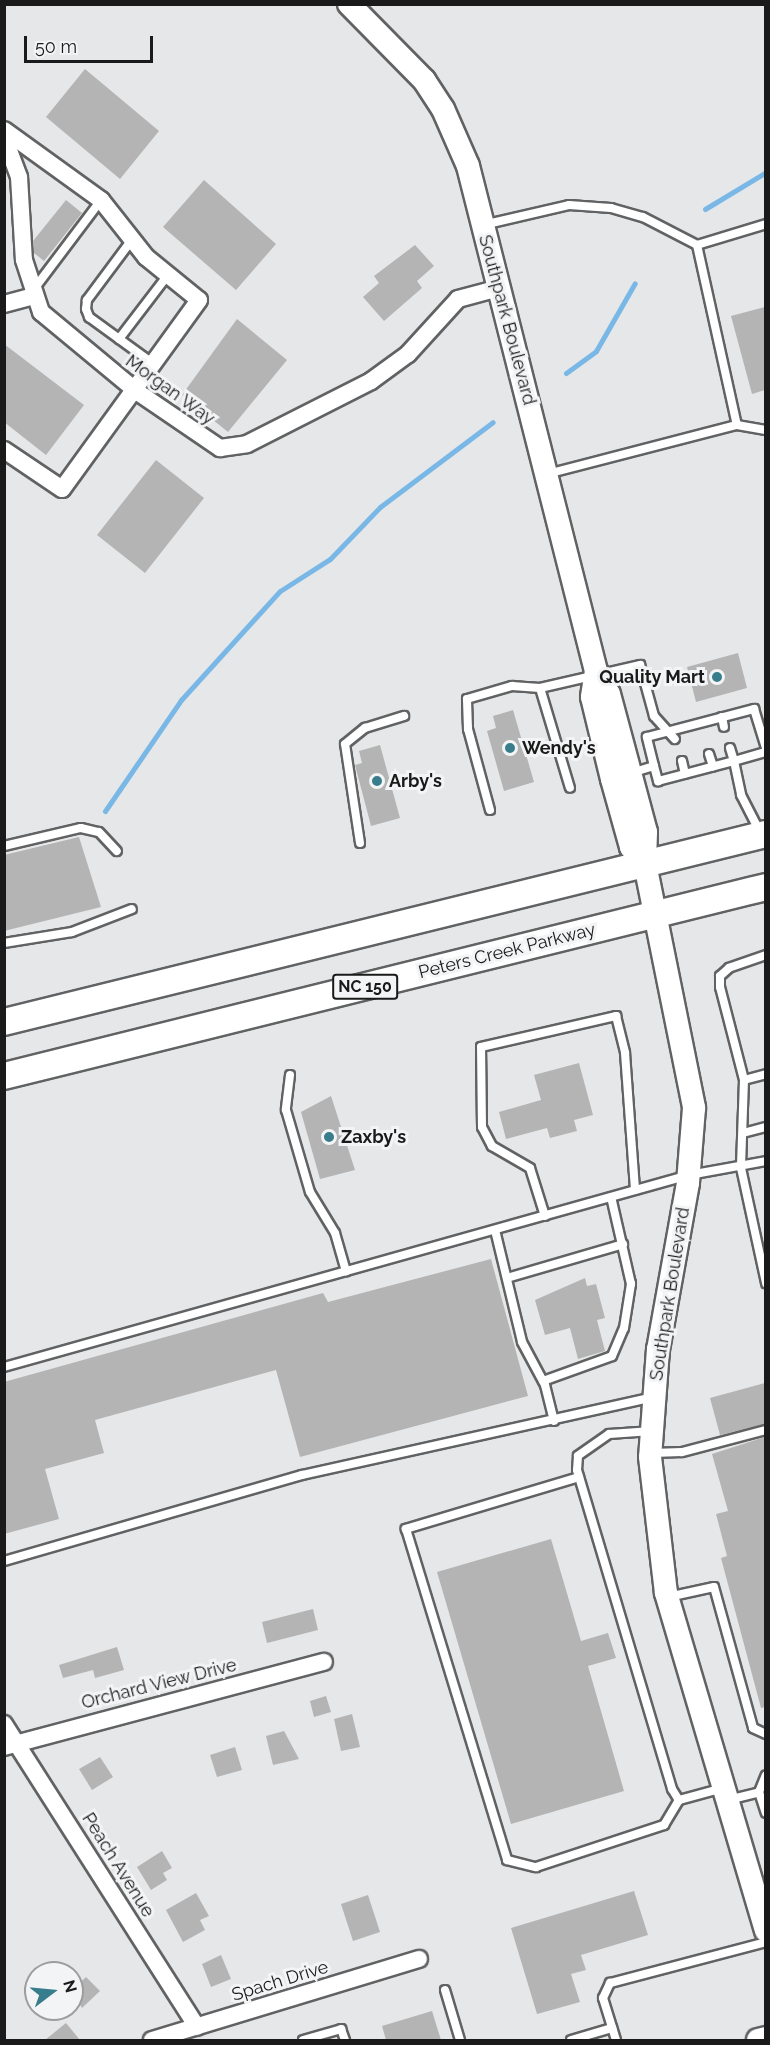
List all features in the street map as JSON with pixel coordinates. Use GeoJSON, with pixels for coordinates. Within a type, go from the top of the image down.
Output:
{"type":"FeatureCollection","features":[{"type":"Feature","properties":{"kind":"main road"},"geometry":{"type":"LineString","coordinates":[[9,1020],[763,835]]}},
{"type":"Feature","properties":{"kind":"main road","name":"Peters Creek Parkway"},"geometry":{"type":"LineString","coordinates":[[4,1076],[765,887]]}},
{"type":"Feature","properties":{"kind":"main road"},"geometry":{"type":"LineString","coordinates":[[4,1088],[73,1059]]}},
{"type":"Feature","properties":{"kind":"street","name":"Southpark Boulevard"},"geometry":{"type":"LineString","coordinates":[[349,4],[424,80],[443,109],[468,166],[596,671],[609,694],[646,832],[645,864],[694,1108],[689,1175],[654,1397],[651,1442],[668,1598],[725,1794],[758,1881],[765,1930]]}},
{"type":"Feature","properties":{"kind":"street"},"geometry":{"type":"LineString","coordinates":[[4,130],[101,200],[131,241],[199,300],[198,307],[62,489],[4,450]]}},
{"type":"Feature","properties":{"kind":"street","name":"Morgan Way"},"geometry":{"type":"LineString","coordinates":[[4,136],[24,260],[33,294],[53,325],[136,391],[204,440],[220,448],[246,444],[396,365],[458,299],[499,288]]}},
{"type":"Feature","properties":{"kind":"street"},"geometry":{"type":"LineString","coordinates":[[4,304],[33,294]]}},
{"type":"Feature","properties":{"kind":"street","name":"Southpark Boulevard"},"geometry":{"type":"LineString","coordinates":[[596,671],[592,697],[612,779],[632,848],[645,864]]}},
{"type":"Feature","properties":{"kind":"street","name":"Orchard View Drive"},"geometry":{"type":"LineString","coordinates":[[10,1744],[324,1662]]}},
{"type":"Feature","properties":{"kind":"street","name":"Peach Avenue"},"geometry":{"type":"LineString","coordinates":[[4,1724],[10,1744],[197,2027]]}},
{"type":"Feature","properties":{"kind":"street","name":"Spach Drive"},"geometry":{"type":"LineString","coordinates":[[152,2040],[419,1959]]}},
{"type":"Feature","properties":{"kind":"street"},"geometry":{"type":"LineString","coordinates":[[758,2040],[765,2038]]}},
{"type":"Feature","properties":{"kind":"lane"},"geometry":{"type":"LineString","coordinates":[[33,294],[101,200]]}},
{"type":"Feature","properties":{"kind":"lane"},"geometry":{"type":"LineString","coordinates":[[483,225],[569,205],[611,208],[643,217],[697,245],[765,224]]}},
{"type":"Feature","properties":{"kind":"lane"},"geometry":{"type":"LineString","coordinates":[[131,241],[87,300],[89,317],[155,365]]}},
{"type":"Feature","properties":{"kind":"lane"},"geometry":{"type":"LineString","coordinates":[[697,245],[737,425]]}},
{"type":"Feature","properties":{"kind":"lane"},"geometry":{"type":"LineString","coordinates":[[119,339],[168,275]]}},
{"type":"Feature","properties":{"kind":"lane"},"geometry":{"type":"LineString","coordinates":[[547,474],[737,425],[765,430]]}},
{"type":"Feature","properties":{"kind":"lane"},"geometry":{"type":"LineString","coordinates":[[490,810],[468,729],[467,699],[512,686],[540,688],[596,671],[640,665],[654,717],[674,735]]}},
{"type":"Feature","properties":{"kind":"lane"},"geometry":{"type":"LineString","coordinates":[[540,688],[570,788]]}},
{"type":"Feature","properties":{"kind":"lane"},"geometry":{"type":"LineString","coordinates":[[754,709],[765,750],[658,782],[647,737],[674,735],[701,727],[722,717],[754,709]]}},
{"type":"Feature","properties":{"kind":"lane"},"geometry":{"type":"LineString","coordinates":[[360,843],[345,744],[365,728],[404,716]]}},
{"type":"Feature","properties":{"kind":"lane"},"geometry":{"type":"LineString","coordinates":[[722,717],[724,727]]}},
{"type":"Feature","properties":{"kind":"lane"},"geometry":{"type":"LineString","coordinates":[[730,748],[741,795],[763,835]]}},
{"type":"Feature","properties":{"kind":"lane"},"geometry":{"type":"LineString","coordinates":[[709,754],[713,766]]}},
{"type":"Feature","properties":{"kind":"lane"},"geometry":{"type":"LineString","coordinates":[[681,761],[685,774]]}},
{"type":"Feature","properties":{"kind":"lane"},"geometry":{"type":"LineString","coordinates":[[630,773],[654,766]]}},
{"type":"Feature","properties":{"kind":"lane"},"geometry":{"type":"LineString","coordinates":[[4,846],[81,828],[99,832],[117,851]]}},
{"type":"Feature","properties":{"kind":"lane"},"geometry":{"type":"LineString","coordinates":[[4,943],[72,932],[132,909]]}},
{"type":"Feature","properties":{"kind":"lane"},"geometry":{"type":"LineString","coordinates":[[765,958],[720,976],[744,1080],[741,1168],[765,1283]]}},
{"type":"Feature","properties":{"kind":"lane"},"geometry":{"type":"LineString","coordinates":[[545,1216],[530,1168],[492,1146],[482,1127],[482,1047],[616,1016],[625,1053],[635,1191]]}},
{"type":"Feature","properties":{"kind":"lane"},"geometry":{"type":"LineString","coordinates":[[744,1080],[765,1074]]}},
{"type":"Feature","properties":{"kind":"lane"},"geometry":{"type":"LineString","coordinates":[[290,1075],[286,1110],[310,1192],[334,1233],[346,1270]]}},
{"type":"Feature","properties":{"kind":"lane"},"geometry":{"type":"LineString","coordinates":[[742,1133],[765,1127]]}},
{"type":"Feature","properties":{"kind":"lane"},"geometry":{"type":"LineString","coordinates":[[4,1367],[689,1175],[741,1168],[765,1161]]}},
{"type":"Feature","properties":{"kind":"lane"},"geometry":{"type":"LineString","coordinates":[[543,1381],[612,1356],[631,1284],[611,1197]]}},
{"type":"Feature","properties":{"kind":"lane"},"geometry":{"type":"LineString","coordinates":[[495,1230],[522,1342],[543,1381],[554,1421]]}},
{"type":"Feature","properties":{"kind":"lane"},"geometry":{"type":"LineString","coordinates":[[507,1278],[623,1244]]}},
{"type":"Feature","properties":{"kind":"lane"},"geometry":{"type":"LineString","coordinates":[[4,1561],[302,1475],[654,1397]]}},
{"type":"Feature","properties":{"kind":"lane"},"geometry":{"type":"LineString","coordinates":[[579,1478],[406,1528],[507,1860],[536,1867],[664,1825],[679,1800],[579,1478],[578,1456],[609,1434],[651,1442],[682,1452],[765,1430]]}},
{"type":"Feature","properties":{"kind":"lane"},"geometry":{"type":"LineString","coordinates":[[668,1598],[714,1587],[753,1728],[765,1734]]}},
{"type":"Feature","properties":{"kind":"lane"},"geometry":{"type":"LineString","coordinates":[[765,1775],[759,1792],[765,1814]]}},
{"type":"Feature","properties":{"kind":"lane"},"geometry":{"type":"LineString","coordinates":[[679,1800],[759,1792]]}},
{"type":"Feature","properties":{"kind":"lane"},"geometry":{"type":"LineString","coordinates":[[616,2040],[603,1998],[610,1983],[765,1942]]}},
{"type":"Feature","properties":{"kind":"lane"},"geometry":{"type":"LineString","coordinates":[[445,1990],[460,2040]]}},
{"type":"Feature","properties":{"kind":"lane"},"geometry":{"type":"LineString","coordinates":[[571,2040],[612,2028]]}},
{"type":"Feature","properties":{"kind":"lane"},"geometry":{"type":"LineString","coordinates":[[303,2040],[341,2029],[345,2040]]}},
{"type":"Feature","properties":{"kind":"building"},"geometry":{"type":"Polygon","coordinates":[[[85,69],[159,131],[120,179],[46,117],[85,69]]]}},
{"type":"Feature","properties":{"kind":"building"},"geometry":{"type":"Polygon","coordinates":[[[204,180],[276,244],[236,290],[163,227],[204,180]]]}},
{"type":"Feature","properties":{"kind":"building"},"geometry":{"type":"Polygon","coordinates":[[[66,200],[82,213],[44,261],[34,253],[33,241],[66,200]]]}},
{"type":"Feature","properties":{"kind":"building"},"geometry":{"type":"Polygon","coordinates":[[[415,245],[434,266],[417,281],[422,288],[384,321],[363,297],[379,283],[374,276],[415,245]]]}},
{"type":"Feature","properties":{"kind":"building"},"geometry":{"type":"Polygon","coordinates":[[[765,307],[765,390],[752,394],[731,316],[765,307]]]}},
{"type":"Feature","properties":{"kind":"building"},"geometry":{"type":"Polygon","coordinates":[[[237,319],[287,360],[228,432],[182,395],[237,319]]]}},
{"type":"Feature","properties":{"kind":"building"},"geometry":{"type":"Polygon","coordinates":[[[4,344],[84,405],[46,455],[4,422],[4,344]]]}},
{"type":"Feature","properties":{"kind":"building"},"geometry":{"type":"Polygon","coordinates":[[[156,460],[204,498],[145,573],[97,535],[156,460]]]}},
{"type":"Feature","properties":{"kind":"building"},"geometry":{"type":"Polygon","coordinates":[[[738,653],[747,688],[696,702],[687,667],[738,653]]]}},
{"type":"Feature","properties":{"kind":"building"},"geometry":{"type":"Polygon","coordinates":[[[513,710],[534,782],[504,791],[487,731],[496,728],[493,716],[513,710]]]}},
{"type":"Feature","properties":{"kind":"building"},"geometry":{"type":"Polygon","coordinates":[[[380,745],[400,818],[371,826],[355,765],[362,763],[359,751],[380,745]]]}},
{"type":"Feature","properties":{"kind":"building"},"geometry":{"type":"Polygon","coordinates":[[[79,837],[101,907],[4,931],[4,855],[79,837]]]}},
{"type":"Feature","properties":{"kind":"building"},"geometry":{"type":"Polygon","coordinates":[[[579,1063],[593,1115],[574,1120],[577,1131],[550,1138],[547,1128],[506,1139],[499,1112],[541,1100],[534,1075],[579,1063]]]}},
{"type":"Feature","properties":{"kind":"building"},"geometry":{"type":"Polygon","coordinates":[[[331,1096],[355,1170],[320,1179],[301,1112],[331,1096]]]}},
{"type":"Feature","properties":{"kind":"building"},"geometry":{"type":"Polygon","coordinates":[[[491,1259],[528,1396],[300,1457],[276,1370],[95,1420],[104,1453],[45,1469],[59,1519],[4,1534],[4,1382],[323,1293],[328,1302],[491,1259]]]}},
{"type":"Feature","properties":{"kind":"building"},"geometry":{"type":"Polygon","coordinates":[[[585,1278],[587,1286],[596,1284],[605,1318],[597,1320],[605,1351],[578,1359],[570,1328],[545,1335],[535,1300],[585,1278]]]}},
{"type":"Feature","properties":{"kind":"building"},"geometry":{"type":"Polygon","coordinates":[[[765,1383],[765,1424],[720,1435],[710,1398],[765,1383]]]}},
{"type":"Feature","properties":{"kind":"building"},"geometry":{"type":"Polygon","coordinates":[[[765,1437],[765,1707],[761,1708],[721,1558],[727,1556],[716,1514],[728,1511],[712,1454],[765,1437]]]}},
{"type":"Feature","properties":{"kind":"building"},"geometry":{"type":"Polygon","coordinates":[[[551,1539],[581,1641],[608,1633],[616,1658],[588,1666],[624,1791],[511,1824],[437,1572],[551,1539]]]}},
{"type":"Feature","properties":{"kind":"building"},"geometry":{"type":"Polygon","coordinates":[[[313,1609],[318,1630],[267,1643],[262,1622],[313,1609]]]}},
{"type":"Feature","properties":{"kind":"building"},"geometry":{"type":"Polygon","coordinates":[[[117,1647],[124,1670],[95,1678],[93,1670],[63,1678],[59,1665],[117,1647]]]}},
{"type":"Feature","properties":{"kind":"building"},"geometry":{"type":"Polygon","coordinates":[[[326,1696],[331,1712],[314,1717],[310,1701],[326,1696]]]}},
{"type":"Feature","properties":{"kind":"building"},"geometry":{"type":"Polygon","coordinates":[[[352,1714],[360,1747],[341,1751],[334,1719],[352,1714]]]}},
{"type":"Feature","properties":{"kind":"building"},"geometry":{"type":"Polygon","coordinates":[[[284,1731],[299,1759],[273,1765],[266,1736],[284,1731]]]}},
{"type":"Feature","properties":{"kind":"building"},"geometry":{"type":"Polygon","coordinates":[[[235,1747],[242,1770],[217,1777],[210,1755],[235,1747]]]}},
{"type":"Feature","properties":{"kind":"building"},"geometry":{"type":"Polygon","coordinates":[[[100,1757],[113,1777],[92,1790],[79,1769],[100,1757]]]}},
{"type":"Feature","properties":{"kind":"building"},"geometry":{"type":"Polygon","coordinates":[[[162,1851],[172,1868],[163,1873],[167,1880],[151,1890],[137,1867],[162,1851]]]}},
{"type":"Feature","properties":{"kind":"building"},"geometry":{"type":"Polygon","coordinates":[[[634,1891],[648,1935],[581,1955],[586,1970],[571,1974],[580,2002],[537,2014],[511,1928],[634,1891]]]}},
{"type":"Feature","properties":{"kind":"building"},"geometry":{"type":"Polygon","coordinates":[[[196,1893],[209,1916],[200,1920],[205,1930],[183,1942],[166,1910],[196,1893]]]}},
{"type":"Feature","properties":{"kind":"building"},"geometry":{"type":"Polygon","coordinates":[[[368,1895],[380,1932],[353,1941],[341,1904],[368,1895]]]}},
{"type":"Feature","properties":{"kind":"building"},"geometry":{"type":"Polygon","coordinates":[[[221,1955],[231,1979],[211,1987],[202,1964],[221,1955]]]}},
{"type":"Feature","properties":{"kind":"building"},"geometry":{"type":"Polygon","coordinates":[[[86,1977],[100,1991],[84,2006],[84,1979],[86,1977]]]}},
{"type":"Feature","properties":{"kind":"building"},"geometry":{"type":"Polygon","coordinates":[[[432,2011],[441,2040],[386,2040],[382,2026],[432,2011]]]}},
{"type":"Feature","properties":{"kind":"building"},"geometry":{"type":"Polygon","coordinates":[[[66,2023],[80,2040],[45,2040],[66,2023]]]}},
{"type":"Feature","properties":{"kind":"waterway"},"geometry":{"type":"LineString","coordinates":[[705,209],[766,172]]}},
{"type":"Feature","properties":{"kind":"waterway"},"geometry":{"type":"LineString","coordinates":[[566,373],[596,351],[635,283]]}},
{"type":"Feature","properties":{"kind":"waterway"},"geometry":{"type":"LineString","coordinates":[[105,811],[181,700],[280,591],[330,559],[380,507],[493,422]]}},
{"type":"Feature","properties":{"kind":"place","name":"Quality Mart"},"geometry":{"type":"Point","coordinates":[717,677]}},
{"type":"Feature","properties":{"kind":"place","name":"Wendy's"},"geometry":{"type":"Point","coordinates":[510,748]}},
{"type":"Feature","properties":{"kind":"place","name":"Arby's"},"geometry":{"type":"Point","coordinates":[377,781]}},
{"type":"Feature","properties":{"kind":"place","name":"Zaxby's"},"geometry":{"type":"Point","coordinates":[329,1137]}}]}
